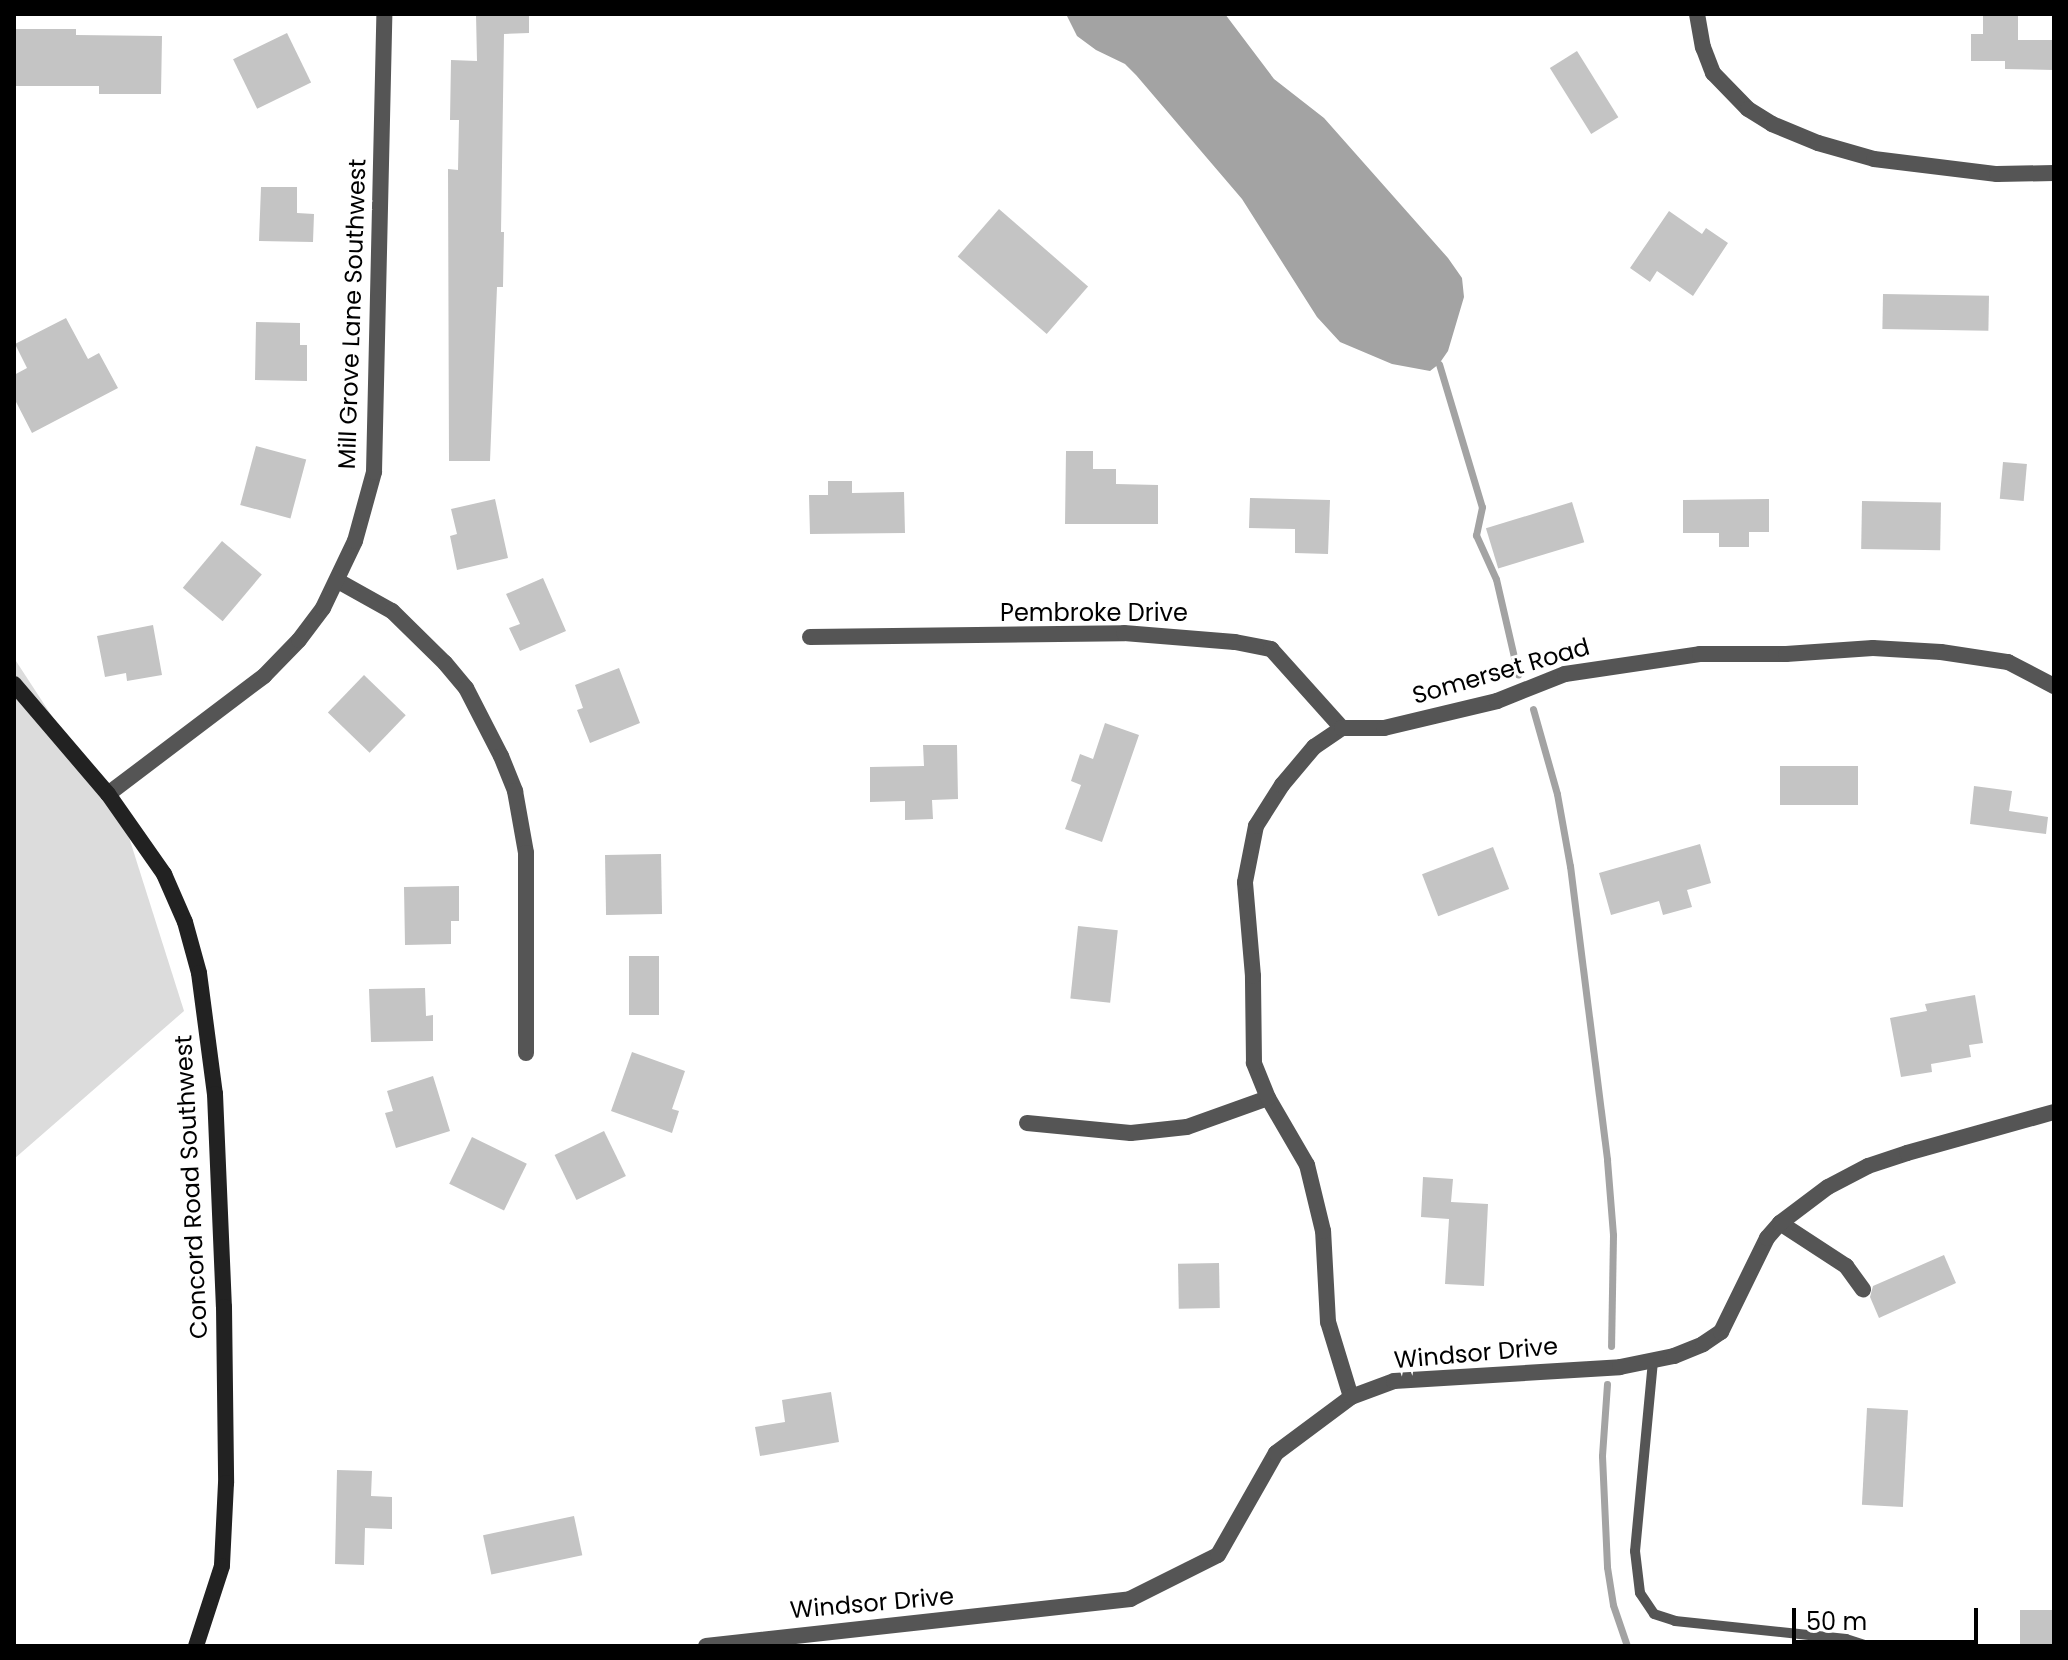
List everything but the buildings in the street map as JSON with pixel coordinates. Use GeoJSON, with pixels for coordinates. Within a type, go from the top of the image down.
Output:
{"type":"FeatureCollection","features":[{"type":"Feature","properties":{"kind":"street","name":"Mill Grove Lane Southwest"},"geometry":{"type":"LineString","coordinates":[[108,794],[264,676],[299,640],[338,581],[355,541],[374,472],[384,14]]}},
{"type":"Feature","properties":{"kind":"street"},"geometry":{"type":"LineString","coordinates":[[1697,14],[1703,47],[1713,73],[1748,109],[1772,124],[1818,143],[1874,159],[1997,174],[2054,173]]}},
{"type":"Feature","properties":{"kind":"street"},"geometry":{"type":"LineString","coordinates":[[338,581],[392,611],[445,663],[466,688],[515,791],[526,853],[526,1053]]}},
{"type":"Feature","properties":{"kind":"street","name":"Pembroke Drive"},"geometry":{"type":"LineString","coordinates":[[810,637],[1124,633],[1235,642],[1271,649],[1342,728]]}},
{"type":"Feature","properties":{"kind":"street","name":"Somerset Road"},"geometry":{"type":"LineString","coordinates":[[1342,728],[1384,728],[1497,701],[1565,674],[1700,654],[1786,654],[1873,648],[1941,652],[2008,662],[2054,686]]}},
{"type":"Feature","properties":{"kind":"street","name":"Concord Road Southwest"},"geometry":{"type":"LineString","coordinates":[[14,684],[108,794],[164,874],[185,922],[199,973],[215,1094],[224,1307],[226,1483],[222,1566],[196,1646]]}},
{"type":"Feature","properties":{"kind":"street"},"geometry":{"type":"LineString","coordinates":[[1342,728],[1314,747],[1282,785],[1256,826],[1245,882],[1253,976],[1254,1063],[1268,1098],[1307,1165],[1323,1231],[1328,1322],[1351,1397]]}},
{"type":"Feature","properties":{"kind":"street"},"geometry":{"type":"LineString","coordinates":[[1027,1123],[1131,1133],[1187,1127],[1268,1098]]}},
{"type":"Feature","properties":{"kind":"street","name":"Windsor Drive"},"geometry":{"type":"LineString","coordinates":[[706,1646],[1130,1599],[1218,1555],[1276,1453],[1351,1397],[1394,1381],[1620,1367],[1653,1361],[1703,1344],[1721,1332],[1767,1238],[1780,1223],[1828,1187],[1868,1166],[2054,1112]]}},
{"type":"Feature","properties":{"kind":"street"},"geometry":{"type":"LineString","coordinates":[[1780,1223],[1846,1266],[1863,1289]]}},
{"type":"Feature","properties":{"kind":"lane"},"geometry":{"type":"LineString","coordinates":[[1653,1361],[1635,1551],[1640,1593],[1654,1614],[1675,1621],[1846,1639],[1867,1646]]}},
{"type":"Feature","properties":{"kind":"shaded area"},"geometry":{"type":"Polygon","coordinates":[[[1066,14],[1225,14],[1274,79],[1324,118],[1448,258],[1462,278],[1464,297],[1448,351],[1439,364],[1430,371],[1392,364],[1340,342],[1317,317],[1242,199],[1136,75],[1125,64],[1096,50],[1077,36],[1066,14]]]}},
{"type":"Feature","properties":{"kind":"shaded area"},"geometry":{"type":"Polygon","coordinates":[[[14,658],[127,831],[184,1011],[14,1159],[14,658]]]}},
{"type":"Feature","properties":{"kind":"waterway"},"geometry":{"type":"LineString","coordinates":[[1439,364],[1482,507],[1476,535],[1496,579],[1518,674]]}},
{"type":"Feature","properties":{"kind":"waterway"},"geometry":{"type":"LineString","coordinates":[[1533,709],[1557,794],[1570,866],[1607,1160],[1613,1235],[1611,1346]]}},
{"type":"Feature","properties":{"kind":"waterway"},"geometry":{"type":"LineString","coordinates":[[1607,1384],[1602,1456],[1607,1567],[1613,1605],[1627,1646]]}}]}
